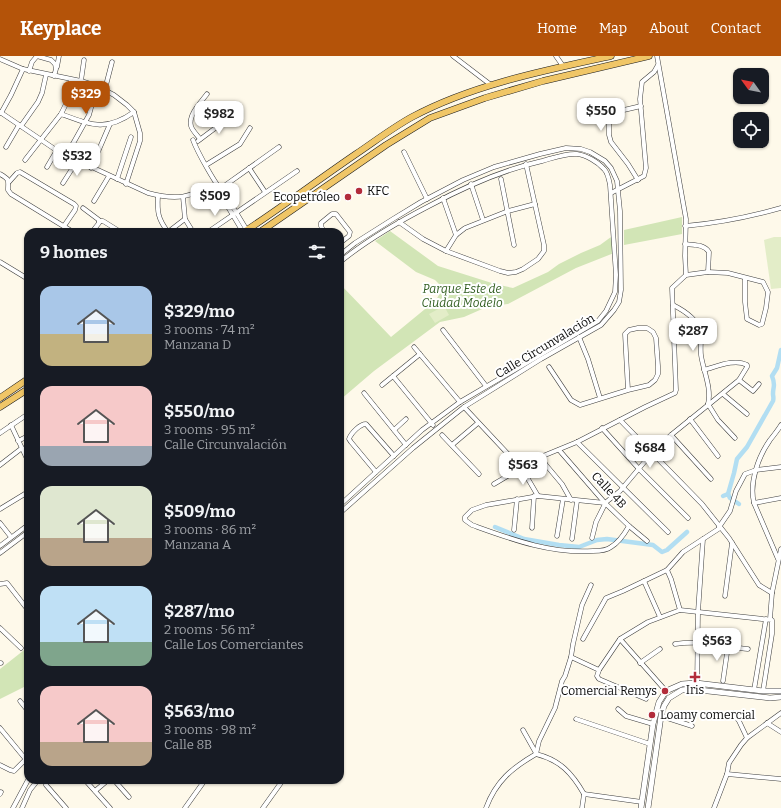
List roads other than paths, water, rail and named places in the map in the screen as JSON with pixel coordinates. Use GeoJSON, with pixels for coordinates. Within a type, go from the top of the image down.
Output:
{"type":"FeatureCollection","features":[{"type":"Feature","properties":{"kind":"main road"},"geometry":{"type":"LineString","coordinates":[[250,228],[412,117],[433,107],[491,85],[563,66],[611,56]]}},
{"type":"Feature","properties":{"kind":"main road"},"geometry":{"type":"LineString","coordinates":[[266,228],[402,134],[430,118],[471,102],[536,83],[649,56]]}},
{"type":"Feature","properties":{"kind":"main road"},"geometry":{"type":"LineString","coordinates":[[0,398],[24,381]]}},
{"type":"Feature","properties":{"kind":"main road"},"geometry":{"type":"LineString","coordinates":[[0,407],[24,392]]}},
{"type":"Feature","properties":{"kind":"street"},"geometry":{"type":"LineString","coordinates":[[1,56],[0,59],[29,71],[81,81],[105,89],[120,99],[134,112],[140,132],[140,141],[126,184]]}},
{"type":"Feature","properties":{"kind":"street"},"geometry":{"type":"LineString","coordinates":[[29,71],[32,62],[37,56],[51,60],[55,64],[56,70]]}},
{"type":"Feature","properties":{"kind":"street"},"geometry":{"type":"LineString","coordinates":[[54,76],[59,56]]}},
{"type":"Feature","properties":{"kind":"street"},"geometry":{"type":"LineString","coordinates":[[453,56],[491,85]]}},
{"type":"Feature","properties":{"kind":"street"},"geometry":{"type":"LineString","coordinates":[[556,56],[563,66]]}},
{"type":"Feature","properties":{"kind":"street"},"geometry":{"type":"LineString","coordinates":[[657,56],[686,219],[686,275]]}},
{"type":"Feature","properties":{"kind":"street"},"geometry":{"type":"LineString","coordinates":[[81,81],[84,60]]}},
{"type":"Feature","properties":{"kind":"street"},"geometry":{"type":"LineString","coordinates":[[105,89],[112,62]]}},
{"type":"Feature","properties":{"kind":"street"},"geometry":{"type":"LineString","coordinates":[[611,193],[644,176],[646,168],[640,99],[642,82],[654,72],[659,65]]}},
{"type":"Feature","properties":{"kind":"street"},"geometry":{"type":"LineString","coordinates":[[23,69],[11,95],[0,113],[66,156],[126,184],[158,196],[183,197],[194,194],[216,184]]}},
{"type":"Feature","properties":{"kind":"street"},"geometry":{"type":"LineString","coordinates":[[6,147],[38,102],[42,93],[46,75]]}},
{"type":"Feature","properties":{"kind":"street"},"geometry":{"type":"LineString","coordinates":[[25,160],[61,114],[68,100],[72,80]]}},
{"type":"Feature","properties":{"kind":"street"},"geometry":{"type":"LineString","coordinates":[[66,156],[89,115],[97,86]]}},
{"type":"Feature","properties":{"kind":"street"},"geometry":{"type":"LineString","coordinates":[[200,139],[192,129],[190,122],[191,116],[207,94]]}},
{"type":"Feature","properties":{"kind":"street"},"geometry":{"type":"LineString","coordinates":[[638,180],[611,142],[608,118],[611,113],[616,111],[641,106]]}},
{"type":"Feature","properties":{"kind":"street"},"geometry":{"type":"LineString","coordinates":[[61,114],[98,126],[110,124],[134,112]]}},
{"type":"Feature","properties":{"kind":"street"},"geometry":{"type":"LineString","coordinates":[[230,112],[218,126],[194,142],[216,184],[225,194],[234,213],[244,228]]}},
{"type":"Feature","properties":{"kind":"street"},"geometry":{"type":"LineString","coordinates":[[91,168],[110,124]]}},
{"type":"Feature","properties":{"kind":"street"},"geometry":{"type":"LineString","coordinates":[[206,165],[240,144],[250,128]]}},
{"type":"Feature","properties":{"kind":"street"},"geometry":{"type":"LineString","coordinates":[[116,179],[131,137]]}},
{"type":"Feature","properties":{"kind":"street"},"geometry":{"type":"LineString","coordinates":[[197,204],[220,190],[280,147]]}},
{"type":"Feature","properties":{"kind":"street","name":"Calle Circunvalación"},"geometry":{"type":"LineString","coordinates":[[344,251],[393,218],[463,180],[494,167],[540,154],[566,148],[581,149],[590,152],[605,161],[615,176],[618,189],[621,290],[619,302],[611,315],[601,325],[541,359],[464,407],[436,429],[344,510]]}},
{"type":"Feature","properties":{"kind":"street"},"geometry":{"type":"LineString","coordinates":[[47,167],[57,150]]}},
{"type":"Feature","properties":{"kind":"street"},"geometry":{"type":"LineString","coordinates":[[404,152],[427,199]]}},
{"type":"Feature","properties":{"kind":"street","name":"Calle Circunvalación"},"geometry":{"type":"LineString","coordinates":[[344,259],[377,235],[443,198],[497,173],[526,164],[561,156],[578,154],[603,168],[610,185],[616,275],[615,292],[606,311],[598,321],[460,402],[406,445],[344,501]]}},
{"type":"Feature","properties":{"kind":"street"},"geometry":{"type":"LineString","coordinates":[[63,183],[77,161]]}},
{"type":"Feature","properties":{"kind":"street"},"geometry":{"type":"LineString","coordinates":[[393,218],[423,239],[446,251],[500,271],[516,272],[538,259],[544,251],[544,245],[526,164]]}},
{"type":"Feature","properties":{"kind":"street"},"geometry":{"type":"LineString","coordinates":[[249,168],[265,192]]}},
{"type":"Feature","properties":{"kind":"street"},"geometry":{"type":"LineString","coordinates":[[213,228],[297,171]]}},
{"type":"Feature","properties":{"kind":"street"},"geometry":{"type":"LineString","coordinates":[[64,226],[75,210],[76,206],[20,172],[16,173],[9,182],[9,193],[67,228]]}},
{"type":"Feature","properties":{"kind":"street"},"geometry":{"type":"LineString","coordinates":[[0,174],[9,182]]}},
{"type":"Feature","properties":{"kind":"street"},"geometry":{"type":"LineString","coordinates":[[94,201],[109,176]]}},
{"type":"Feature","properties":{"kind":"street"},"geometry":{"type":"LineString","coordinates":[[501,179],[514,245]]}},
{"type":"Feature","properties":{"kind":"street"},"geometry":{"type":"LineString","coordinates":[[471,184],[483,220]]}},
{"type":"Feature","properties":{"kind":"street"},"geometry":{"type":"LineString","coordinates":[[158,196],[157,208],[160,223],[164,228]]}},
{"type":"Feature","properties":{"kind":"street"},"geometry":{"type":"LineString","coordinates":[[183,197],[185,219],[191,228]]}},
{"type":"Feature","properties":{"kind":"street"},"geometry":{"type":"LineString","coordinates":[[443,198],[456,235]]}},
{"type":"Feature","properties":{"kind":"street"},"geometry":{"type":"LineString","coordinates":[[446,251],[456,235],[465,228],[508,211],[534,204]]}},
{"type":"Feature","properties":{"kind":"street"},"geometry":{"type":"LineString","coordinates":[[83,208],[99,220],[99,222]]}},
{"type":"Feature","properties":{"kind":"street"},"geometry":{"type":"LineString","coordinates":[[685,226],[753,216],[781,208]]}},
{"type":"Feature","properties":{"kind":"street"},"geometry":{"type":"LineString","coordinates":[[321,228],[321,223],[332,214],[336,214],[350,232],[349,236],[344,240]]}},
{"type":"Feature","properties":{"kind":"street"},"geometry":{"type":"LineString","coordinates":[[173,228],[185,219]]}},
{"type":"Feature","properties":{"kind":"street"},"geometry":{"type":"LineString","coordinates":[[99,222],[103,221],[114,228]]}},
{"type":"Feature","properties":{"kind":"street"},"geometry":{"type":"LineString","coordinates":[[95,228],[99,222]]}},
{"type":"Feature","properties":{"kind":"street"},"geometry":{"type":"LineString","coordinates":[[685,244],[703,246],[707,248],[709,252],[708,272]]}},
{"type":"Feature","properties":{"kind":"street"},"geometry":{"type":"LineString","coordinates":[[0,262],[24,277]]}},
{"type":"Feature","properties":{"kind":"street"},"geometry":{"type":"LineString","coordinates":[[494,484],[521,467],[541,457],[577,442],[602,428],[674,394],[672,288],[686,275],[708,272],[728,273],[763,282],[768,292],[762,324],[759,325],[747,319],[745,278]]}},
{"type":"Feature","properties":{"kind":"street"},"geometry":{"type":"LineString","coordinates":[[673,305],[687,313],[699,329],[708,390],[708,404],[718,420],[735,438]]}},
{"type":"Feature","properties":{"kind":"street"},"geometry":{"type":"LineString","coordinates":[[549,367],[573,402],[580,405],[652,384],[658,374],[656,338],[653,332],[647,328],[629,330],[625,334],[628,390]]}},
{"type":"Feature","properties":{"kind":"street"},"geometry":{"type":"LineString","coordinates":[[442,330],[486,386]]}},
{"type":"Feature","properties":{"kind":"street"},"geometry":{"type":"LineString","coordinates":[[577,333],[588,359],[600,398]]}},
{"type":"Feature","properties":{"kind":"street"},"geometry":{"type":"LineString","coordinates":[[414,347],[460,402]]}},
{"type":"Feature","properties":{"kind":"street"},"geometry":{"type":"LineString","coordinates":[[382,384],[420,354]]}},
{"type":"Feature","properties":{"kind":"street"},"geometry":{"type":"LineString","coordinates":[[592,538],[596,522],[605,503],[623,488],[652,453],[671,435],[739,380],[747,365],[744,363],[732,363],[704,370]]}},
{"type":"Feature","properties":{"kind":"street"},"geometry":{"type":"LineString","coordinates":[[393,376],[436,429]]}},
{"type":"Feature","properties":{"kind":"street"},"geometry":{"type":"LineString","coordinates":[[739,380],[752,391],[759,384]]}},
{"type":"Feature","properties":{"kind":"street"},"geometry":{"type":"LineString","coordinates":[[364,394],[406,445]]}},
{"type":"Feature","properties":{"kind":"street"},"geometry":{"type":"LineString","coordinates":[[723,394],[747,414]]}},
{"type":"Feature","properties":{"kind":"street"},"geometry":{"type":"LineString","coordinates":[[464,407],[509,455]]}},
{"type":"Feature","properties":{"kind":"street"},"geometry":{"type":"LineString","coordinates":[[0,433],[24,417]]}},
{"type":"Feature","properties":{"kind":"street"},"geometry":{"type":"LineString","coordinates":[[394,430],[406,419]]}},
{"type":"Feature","properties":{"kind":"street"},"geometry":{"type":"LineString","coordinates":[[690,419],[718,456]]}},
{"type":"Feature","properties":{"kind":"street"},"geometry":{"type":"LineString","coordinates":[[620,420],[702,504],[732,542],[759,585],[772,593]]}},
{"type":"Feature","properties":{"kind":"street"},"geometry":{"type":"LineString","coordinates":[[452,445],[478,423]]}},
{"type":"Feature","properties":{"kind":"street"},"geometry":{"type":"LineString","coordinates":[[376,472],[349,439],[351,434],[363,424],[366,424],[394,456]]}},
{"type":"Feature","properties":{"kind":"street"},"geometry":{"type":"LineString","coordinates":[[11,425],[24,452]]}},
{"type":"Feature","properties":{"kind":"street"},"geometry":{"type":"LineString","coordinates":[[778,559],[754,503],[752,482],[769,441],[781,425]]}},
{"type":"Feature","properties":{"kind":"street"},"geometry":{"type":"LineString","coordinates":[[602,428],[639,469],[688,518]]}},
{"type":"Feature","properties":{"kind":"street"},"geometry":{"type":"LineString","coordinates":[[775,434],[781,434]]}},
{"type":"Feature","properties":{"kind":"street"},"geometry":{"type":"LineString","coordinates":[[442,435],[479,474]]}},
{"type":"Feature","properties":{"kind":"street"},"geometry":{"type":"LineString","coordinates":[[671,435],[711,479]]}},
{"type":"Feature","properties":{"kind":"street"},"geometry":{"type":"LineString","coordinates":[[18,441],[24,438]]}},
{"type":"Feature","properties":{"kind":"street"},"geometry":{"type":"LineString","coordinates":[[577,442],[668,532]]}},
{"type":"Feature","properties":{"kind":"street"},"geometry":{"type":"LineString","coordinates":[[0,465],[22,448]]}},
{"type":"Feature","properties":{"kind":"street","name":"Calle 4B"},"geometry":{"type":"LineString","coordinates":[[559,450],[605,503],[647,541]]}},
{"type":"Feature","properties":{"kind":"street"},"geometry":{"type":"LineString","coordinates":[[541,457],[562,484],[571,500]]}},
{"type":"Feature","properties":{"kind":"street"},"geometry":{"type":"LineString","coordinates":[[521,467],[536,496],[532,528]]}},
{"type":"Feature","properties":{"kind":"street"},"geometry":{"type":"LineString","coordinates":[[583,639],[606,598],[667,570],[684,552],[720,527],[730,511],[736,492],[744,475],[756,470],[781,467]]}},
{"type":"Feature","properties":{"kind":"street"},"geometry":{"type":"LineString","coordinates":[[0,509],[24,494]]}},
{"type":"Feature","properties":{"kind":"street"},"geometry":{"type":"LineString","coordinates":[[605,503],[536,496],[486,505],[472,510],[465,516],[465,520],[472,525],[508,538],[552,549],[583,552],[602,550],[611,547],[629,526]]}},
{"type":"Feature","properties":{"kind":"street"},"geometry":{"type":"LineString","coordinates":[[754,503],[781,498]]}},
{"type":"Feature","properties":{"kind":"street"},"geometry":{"type":"LineString","coordinates":[[514,530],[517,499]]}},
{"type":"Feature","properties":{"kind":"street"},"geometry":{"type":"LineString","coordinates":[[557,536],[563,499]]}},
{"type":"Feature","properties":{"kind":"street"},"geometry":{"type":"LineString","coordinates":[[572,539],[577,501]]}},
{"type":"Feature","properties":{"kind":"street"},"geometry":{"type":"LineString","coordinates":[[0,523],[11,537]]}},
{"type":"Feature","properties":{"kind":"street"},"geometry":{"type":"LineString","coordinates":[[0,546],[24,528]]}},
{"type":"Feature","properties":{"kind":"street"},"geometry":{"type":"LineString","coordinates":[[0,553],[24,535]]}},
{"type":"Feature","properties":{"kind":"street"},"geometry":{"type":"LineString","coordinates":[[697,689],[698,612],[703,539]]}},
{"type":"Feature","properties":{"kind":"street"},"geometry":{"type":"LineString","coordinates":[[725,596],[732,542]]}},
{"type":"Feature","properties":{"kind":"street"},"geometry":{"type":"LineString","coordinates":[[754,690],[781,549]]}},
{"type":"Feature","properties":{"kind":"street"},"geometry":{"type":"LineString","coordinates":[[667,570],[680,610]]}},
{"type":"Feature","properties":{"kind":"street"},"geometry":{"type":"LineString","coordinates":[[644,581],[660,617]]}},
{"type":"Feature","properties":{"kind":"street"},"geometry":{"type":"LineString","coordinates":[[0,584],[7,584],[24,605]]}},
{"type":"Feature","properties":{"kind":"street"},"geometry":{"type":"LineString","coordinates":[[486,808],[500,781],[511,771],[536,754],[539,741],[555,708],[562,681],[571,658],[582,605],[591,585]]}},
{"type":"Feature","properties":{"kind":"street"},"geometry":{"type":"LineString","coordinates":[[646,699],[599,679],[597,676],[599,670],[620,639],[648,622],[680,610],[768,619],[772,623],[772,634],[763,691]]}},
{"type":"Feature","properties":{"kind":"street"},"geometry":{"type":"LineString","coordinates":[[0,628],[21,648]]}},
{"type":"Feature","properties":{"kind":"street"},"geometry":{"type":"LineString","coordinates":[[620,639],[666,691]]}},
{"type":"Feature","properties":{"kind":"street"},"geometry":{"type":"LineString","coordinates":[[675,644],[698,642],[748,649]]}},
{"type":"Feature","properties":{"kind":"street"},"geometry":{"type":"LineString","coordinates":[[723,681],[728,646]]}},
{"type":"Feature","properties":{"kind":"street"},"geometry":{"type":"LineString","coordinates":[[640,663],[660,649]]}},
{"type":"Feature","properties":{"kind":"street"},"geometry":{"type":"LineString","coordinates":[[571,658],[599,670]]}},
{"type":"Feature","properties":{"kind":"street"},"geometry":{"type":"LineString","coordinates":[[641,808],[653,724],[659,702],[666,691],[682,684],[696,683],[763,691],[781,691]]}},
{"type":"Feature","properties":{"kind":"street"},"geometry":{"type":"LineString","coordinates":[[648,808],[661,716],[667,701],[674,694],[682,690],[697,689],[770,698],[781,697]]}},
{"type":"Feature","properties":{"kind":"street"},"geometry":{"type":"LineString","coordinates":[[20,702],[24,706]]}},
{"type":"Feature","properties":{"kind":"street"},"geometry":{"type":"LineString","coordinates":[[618,709],[626,716],[653,724]]}},
{"type":"Feature","properties":{"kind":"street"},"geometry":{"type":"LineString","coordinates":[[733,713],[739,721],[747,738]]}},
{"type":"Feature","properties":{"kind":"street"},"geometry":{"type":"LineString","coordinates":[[714,808],[727,774],[729,763],[741,745],[747,738],[781,713]]}},
{"type":"Feature","properties":{"kind":"street"},"geometry":{"type":"LineString","coordinates":[[661,716],[692,726]]}},
{"type":"Feature","properties":{"kind":"street"},"geometry":{"type":"LineString","coordinates":[[576,719],[650,744]]}},
{"type":"Feature","properties":{"kind":"street"},"geometry":{"type":"LineString","coordinates":[[767,723],[781,732]]}},
{"type":"Feature","properties":{"kind":"street"},"geometry":{"type":"LineString","coordinates":[[0,728],[24,758]]}},
{"type":"Feature","properties":{"kind":"street"},"geometry":{"type":"LineString","coordinates":[[523,730],[536,754],[554,760],[567,770],[577,782],[584,794],[582,808]]}},
{"type":"Feature","properties":{"kind":"street"},"geometry":{"type":"LineString","coordinates":[[0,765],[14,771],[24,763]]}},
{"type":"Feature","properties":{"kind":"street"},"geometry":{"type":"LineString","coordinates":[[727,774],[781,779]]}},
{"type":"Feature","properties":{"kind":"street"},"geometry":{"type":"LineString","coordinates":[[13,808],[25,784]]}},
{"type":"Feature","properties":{"kind":"street"},"geometry":{"type":"LineString","coordinates":[[22,808],[30,790],[35,784]]}},
{"type":"Feature","properties":{"kind":"street"},"geometry":{"type":"LineString","coordinates":[[46,784],[66,808]]}},
{"type":"Feature","properties":{"kind":"street"},"geometry":{"type":"LineString","coordinates":[[89,784],[110,808]]}},
{"type":"Feature","properties":{"kind":"street"},"geometry":{"type":"LineString","coordinates":[[95,791],[103,784]]}},
{"type":"Feature","properties":{"kind":"street"},"geometry":{"type":"LineString","coordinates":[[118,784],[129,797]]}},
{"type":"Feature","properties":{"kind":"street"},"geometry":{"type":"LineString","coordinates":[[185,808],[202,784]]}},
{"type":"Feature","properties":{"kind":"street"},"geometry":{"type":"LineString","coordinates":[[263,808],[280,784]]}},
{"type":"Feature","properties":{"kind":"street"},"geometry":{"type":"LineString","coordinates":[[584,794],[642,802]]}},
{"type":"Feature","properties":{"kind":"waterway"},"geometry":{"type":"LineString","coordinates":[[728,494],[737,459],[747,447],[773,401],[774,384],[772,376],[777,368],[781,350]]}},
{"type":"Feature","properties":{"kind":"waterway"},"geometry":{"type":"LineString","coordinates":[[723,496],[728,494],[730,498],[739,504]]}},
{"type":"Feature","properties":{"kind":"waterway"},"geometry":{"type":"LineString","coordinates":[[495,527],[524,539],[559,545],[579,547],[597,540],[607,539],[653,545],[662,552],[667,550],[687,532]]}},
{"type":"Feature","properties":{"kind":"place","name":"KFC"},"geometry":{"type":"Point","coordinates":[359,191]}},
{"type":"Feature","properties":{"kind":"place","name":"Ecopetróleo"},"geometry":{"type":"Point","coordinates":[348,197]}},
{"type":"Feature","properties":{"kind":"place","name":"Iris"},"geometry":{"type":"Point","coordinates":[695,677]}},
{"type":"Feature","properties":{"kind":"place","name":"Comercial Remys"},"geometry":{"type":"Point","coordinates":[665,691]}},
{"type":"Feature","properties":{"kind":"place","name":"Loamy comercial"},"geometry":{"type":"Point","coordinates":[652,715]}},
{"type":"Feature","properties":{"kind":"park label","name":"Parque Este de Ciudad Modelo"},"geometry":{"type":"Point","coordinates":[462,296]}}]}
